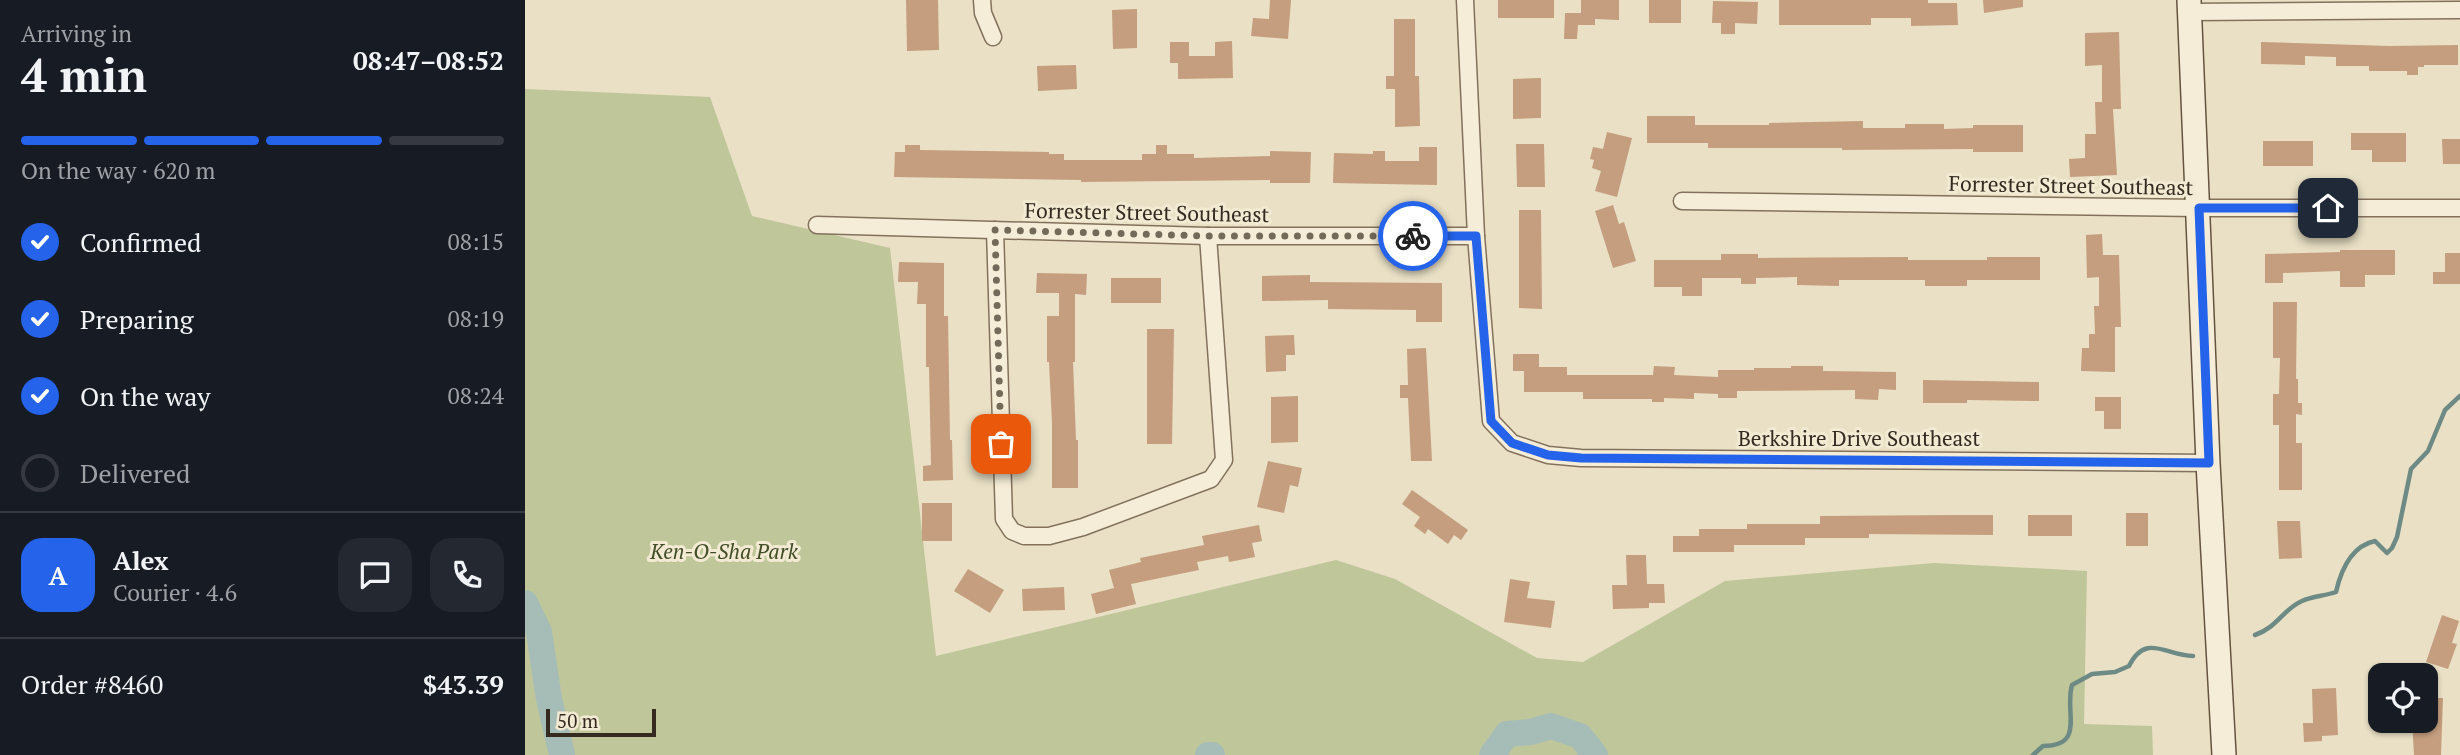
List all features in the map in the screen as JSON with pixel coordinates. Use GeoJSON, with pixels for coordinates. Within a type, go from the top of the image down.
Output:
{"type":"FeatureCollection","features":[{"type":"Feature","properties":{"kind":"main road"},"geometry":{"type":"LineString","coordinates":[[2189,6],[2224,755]]}},
{"type":"Feature","properties":{"kind":"street"},"geometry":{"type":"LineString","coordinates":[[982,0],[983,13],[993,37]]}},
{"type":"Feature","properties":{"kind":"street"},"geometry":{"type":"LineString","coordinates":[[1465,0],[1476,236]]}},
{"type":"Feature","properties":{"kind":"street"},"geometry":{"type":"LineString","coordinates":[[2189,6],[2460,10]]}},
{"type":"Feature","properties":{"kind":"street","name":"Forrester Street Southeast"},"geometry":{"type":"LineString","coordinates":[[1682,201],[2199,208],[2460,208]]}},
{"type":"Feature","properties":{"kind":"street","name":"Forrester Street Southeast"},"geometry":{"type":"LineString","coordinates":[[817,225],[1209,236],[1476,236]]}},
{"type":"Feature","properties":{"kind":"street"},"geometry":{"type":"LineString","coordinates":[[995,230],[1004,519],[1012,531],[1024,536],[1049,536],[1083,527],[1167,498],[1211,479],[1224,460],[1209,236]]}},
{"type":"Feature","properties":{"kind":"street","name":"Berkshire Drive Southeast"},"geometry":{"type":"LineString","coordinates":[[1476,236],[1491,421],[1512,443],[1548,455],[1581,458],[2209,463]]}},
{"type":"Feature","properties":{"kind":"green space","name":"Ken-O-Sha Park"},"geometry":{"type":"Polygon","coordinates":[[[525,89],[710,97],[752,216],[890,248],[936,656],[1336,560],[1395,579],[1537,658],[1583,662],[1725,581],[1934,563],[2087,571],[2084,724],[2152,726],[2153,755],[525,755],[525,89]]]}},
{"type":"Feature","properties":{"kind":"building"},"geometry":{"type":"Polygon","coordinates":[[[906,0],[938,0],[939,50],[907,51],[906,0]]]}},
{"type":"Feature","properties":{"kind":"building"},"geometry":{"type":"Polygon","coordinates":[[[1270,0],[1291,0],[1288,39],[1251,36],[1253,18],[1269,19],[1270,0]]]}},
{"type":"Feature","properties":{"kind":"building"},"geometry":{"type":"Polygon","coordinates":[[[1498,0],[1554,0],[1554,18],[1498,18],[1498,0]]]}},
{"type":"Feature","properties":{"kind":"building"},"geometry":{"type":"Polygon","coordinates":[[[1581,0],[1619,0],[1619,20],[1595,19],[1595,25],[1578,25],[1577,39],[1564,39],[1565,13],[1581,13],[1581,0]]]}},
{"type":"Feature","properties":{"kind":"building"},"geometry":{"type":"Polygon","coordinates":[[[1649,0],[1681,0],[1681,23],[1649,23],[1649,0]]]}},
{"type":"Feature","properties":{"kind":"building"},"geometry":{"type":"Polygon","coordinates":[[[1779,0],[1928,0],[1928,3],[1957,3],[1958,25],[1911,26],[1911,18],[1871,18],[1871,25],[1779,25],[1779,0]]]}},
{"type":"Feature","properties":{"kind":"building"},"geometry":{"type":"Polygon","coordinates":[[[1983,0],[2023,0],[2023,7],[1984,13],[1983,0]]]}},
{"type":"Feature","properties":{"kind":"building"},"geometry":{"type":"Polygon","coordinates":[[[1713,1],[1758,2],[1757,24],[1735,23],[1735,34],[1721,34],[1721,23],[1712,23],[1713,1]]]}},
{"type":"Feature","properties":{"kind":"building"},"geometry":{"type":"Polygon","coordinates":[[[1137,9],[1137,48],[1113,49],[1112,10],[1137,9]]]}},
{"type":"Feature","properties":{"kind":"building"},"geometry":{"type":"Polygon","coordinates":[[[1394,19],[1415,19],[1415,76],[1419,76],[1420,126],[1395,127],[1395,89],[1386,89],[1386,76],[1394,76],[1394,19]]]}},
{"type":"Feature","properties":{"kind":"building"},"geometry":{"type":"Polygon","coordinates":[[[2119,32],[2121,109],[2113,109],[2117,175],[2070,177],[2069,159],[2085,158],[2085,134],[2096,134],[2095,102],[2102,102],[2102,65],[2085,66],[2085,33],[2119,32]]]}},
{"type":"Feature","properties":{"kind":"building"},"geometry":{"type":"Polygon","coordinates":[[[1232,41],[1233,78],[1178,79],[1178,63],[1170,63],[1170,42],[1189,42],[1189,56],[1215,56],[1215,42],[1232,41]]]}},
{"type":"Feature","properties":{"kind":"building"},"geometry":{"type":"Polygon","coordinates":[[[2261,42],[2458,45],[2458,65],[2424,65],[2418,67],[2418,75],[2407,75],[2407,71],[2369,71],[2369,66],[2336,66],[2336,57],[2305,56],[2305,65],[2261,64],[2261,42]]]}},
{"type":"Feature","properties":{"kind":"building"},"geometry":{"type":"Polygon","coordinates":[[[1076,65],[1077,89],[1038,91],[1037,66],[1076,65]]]}},
{"type":"Feature","properties":{"kind":"building"},"geometry":{"type":"Polygon","coordinates":[[[1541,78],[1541,118],[1513,119],[1513,79],[1541,78]]]}},
{"type":"Feature","properties":{"kind":"building"},"geometry":{"type":"Polygon","coordinates":[[[1647,116],[1695,116],[1695,125],[1863,121],[1863,128],[1944,124],[1944,129],[1973,128],[1973,125],[2023,125],[2023,152],[1973,152],[1973,149],[1708,148],[1708,143],[1647,143],[1647,116]]]}},
{"type":"Feature","properties":{"kind":"building"},"geometry":{"type":"Polygon","coordinates":[[[1607,132],[1632,138],[1617,197],[1595,191],[1601,171],[1592,168],[1594,160],[1590,159],[1593,147],[1603,149],[1607,132]]]}},
{"type":"Feature","properties":{"kind":"building"},"geometry":{"type":"Polygon","coordinates":[[[2351,133],[2406,133],[2406,162],[2372,162],[2372,150],[2351,150],[2351,133]]]}},
{"type":"Feature","properties":{"kind":"building"},"geometry":{"type":"Polygon","coordinates":[[[2442,139],[2460,139],[2460,164],[2443,164],[2442,139]]]}},
{"type":"Feature","properties":{"kind":"building"},"geometry":{"type":"Polygon","coordinates":[[[2263,141],[2313,141],[2313,166],[2263,166],[2263,141]]]}},
{"type":"Feature","properties":{"kind":"building"},"geometry":{"type":"Polygon","coordinates":[[[1516,144],[1544,144],[1545,187],[1517,187],[1516,144]]]}},
{"type":"Feature","properties":{"kind":"building"},"geometry":{"type":"Polygon","coordinates":[[[905,145],[920,145],[920,150],[1049,152],[1064,154],[1064,160],[1142,160],[1142,154],[1156,154],[1156,145],[1167,145],[1167,154],[1194,154],[1194,158],[1270,156],[1270,151],[1311,152],[1310,183],[1270,183],[1270,180],[1081,182],[894,177],[895,152],[905,152],[905,145]]]}},
{"type":"Feature","properties":{"kind":"building"},"geometry":{"type":"Polygon","coordinates":[[[1419,147],[1437,147],[1437,185],[1333,183],[1334,153],[1373,154],[1373,151],[1385,151],[1385,161],[1419,161],[1419,147]]]}},
{"type":"Feature","properties":{"kind":"building"},"geometry":{"type":"Polygon","coordinates":[[[1613,205],[1619,224],[1624,222],[1636,261],[1613,268],[1595,211],[1613,205]]]}},
{"type":"Feature","properties":{"kind":"building"},"geometry":{"type":"Polygon","coordinates":[[[1519,210],[1541,210],[1542,309],[1519,308],[1519,210]]]}},
{"type":"Feature","properties":{"kind":"building"},"geometry":{"type":"Polygon","coordinates":[[[2102,234],[2103,255],[2119,255],[2121,327],[2115,327],[2115,372],[2081,371],[2082,348],[2089,348],[2089,334],[2095,334],[2094,306],[2099,306],[2099,277],[2087,278],[2086,235],[2102,234]]]}},
{"type":"Feature","properties":{"kind":"building"},"geometry":{"type":"Polygon","coordinates":[[[2395,250],[2395,275],[2365,275],[2365,287],[2340,287],[2340,271],[2283,273],[2283,283],[2265,283],[2265,254],[2395,250]]]}},
{"type":"Feature","properties":{"kind":"building"},"geometry":{"type":"Polygon","coordinates":[[[2445,253],[2460,253],[2460,284],[2433,284],[2433,272],[2445,272],[2445,253]]]}},
{"type":"Feature","properties":{"kind":"building"},"geometry":{"type":"Polygon","coordinates":[[[1721,254],[1758,254],[1758,258],[1908,257],[1908,260],[2040,257],[2040,280],[1967,280],[1967,286],[1925,286],[1925,280],[1839,280],[1839,286],[1797,285],[1797,277],[1756,278],[1756,284],[1741,284],[1741,278],[1702,278],[1702,296],[1682,296],[1682,287],[1654,287],[1654,260],[1721,260],[1721,254]]]}},
{"type":"Feature","properties":{"kind":"building"},"geometry":{"type":"Polygon","coordinates":[[[899,262],[944,263],[944,316],[948,316],[953,480],[923,481],[923,466],[931,465],[926,304],[917,304],[918,282],[898,282],[899,262]]]}},
{"type":"Feature","properties":{"kind":"building"},"geometry":{"type":"Polygon","coordinates":[[[1037,273],[1087,274],[1086,295],[1075,294],[1073,362],[1078,488],[1052,488],[1047,316],[1059,316],[1059,293],[1036,293],[1037,273]]]}},
{"type":"Feature","properties":{"kind":"building"},"geometry":{"type":"Polygon","coordinates":[[[1310,275],[1310,282],[1442,283],[1442,322],[1416,322],[1416,310],[1328,309],[1328,300],[1262,301],[1262,276],[1310,275]]]}},
{"type":"Feature","properties":{"kind":"building"},"geometry":{"type":"Polygon","coordinates":[[[1111,278],[1161,278],[1161,303],[1111,303],[1111,278]]]}},
{"type":"Feature","properties":{"kind":"building"},"geometry":{"type":"Polygon","coordinates":[[[2273,302],[2297,302],[2296,379],[2302,415],[2296,414],[2296,443],[2302,443],[2302,490],[2279,490],[2279,425],[2273,425],[2273,394],[2279,394],[2280,358],[2273,358],[2273,302]]]}},
{"type":"Feature","properties":{"kind":"building"},"geometry":{"type":"Polygon","coordinates":[[[1147,329],[1174,329],[1172,444],[1147,444],[1147,329]]]}},
{"type":"Feature","properties":{"kind":"building"},"geometry":{"type":"Polygon","coordinates":[[[1294,335],[1295,355],[1286,355],[1286,371],[1266,372],[1265,336],[1294,335]]]}},
{"type":"Feature","properties":{"kind":"building"},"geometry":{"type":"Polygon","coordinates":[[[1426,348],[1432,461],[1411,461],[1408,398],[1400,398],[1400,385],[1408,385],[1407,349],[1426,348]]]}},
{"type":"Feature","properties":{"kind":"building"},"geometry":{"type":"Polygon","coordinates":[[[1513,354],[1539,354],[1539,367],[1567,367],[1567,375],[1653,375],[1654,366],[1675,367],[1674,375],[1718,377],[1718,370],[1791,366],[1823,366],[1823,371],[1896,372],[1896,390],[1879,389],[1878,400],[1855,399],[1855,390],[1737,391],[1737,398],[1718,398],[1718,394],[1694,393],[1694,399],[1664,398],[1664,402],[1652,402],[1652,399],[1583,399],[1583,392],[1524,392],[1524,371],[1513,371],[1513,354]]]}},
{"type":"Feature","properties":{"kind":"building"},"geometry":{"type":"Polygon","coordinates":[[[1923,380],[2039,382],[2039,401],[1967,400],[1967,403],[1923,403],[1923,380]]]}},
{"type":"Feature","properties":{"kind":"building"},"geometry":{"type":"Polygon","coordinates":[[[1298,396],[1298,442],[1271,443],[1271,397],[1298,396]]]}},
{"type":"Feature","properties":{"kind":"building"},"geometry":{"type":"Polygon","coordinates":[[[2095,397],[2121,397],[2121,429],[2104,429],[2104,411],[2095,411],[2095,397]]]}},
{"type":"Feature","properties":{"kind":"building"},"geometry":{"type":"Polygon","coordinates":[[[1268,461],[1302,468],[1298,487],[1290,485],[1284,513],[1257,507],[1268,461]]]}},
{"type":"Feature","properties":{"kind":"building"},"geometry":{"type":"Polygon","coordinates":[[[1412,490],[1468,530],[1461,540],[1454,535],[1448,544],[1428,529],[1425,534],[1414,526],[1420,517],[1402,504],[1412,490]]]}},
{"type":"Feature","properties":{"kind":"building"},"geometry":{"type":"Polygon","coordinates":[[[922,503],[952,503],[952,541],[922,541],[922,503]]]}},
{"type":"Feature","properties":{"kind":"building"},"geometry":{"type":"Polygon","coordinates":[[[2126,513],[2148,513],[2148,546],[2126,546],[2126,513]]]}},
{"type":"Feature","properties":{"kind":"building"},"geometry":{"type":"Polygon","coordinates":[[[1993,515],[1993,535],[1869,534],[1869,538],[1805,538],[1805,545],[1734,545],[1734,552],[1673,552],[1673,536],[1699,536],[1699,529],[1747,529],[1747,524],[1820,524],[1820,516],[1993,515]]]}},
{"type":"Feature","properties":{"kind":"building"},"geometry":{"type":"Polygon","coordinates":[[[2028,515],[2072,515],[2072,536],[2028,536],[2028,515]]]}},
{"type":"Feature","properties":{"kind":"building"},"geometry":{"type":"Polygon","coordinates":[[[2277,521],[2300,521],[2302,558],[2279,559],[2277,521]]]}},
{"type":"Feature","properties":{"kind":"building"},"geometry":{"type":"Polygon","coordinates":[[[1259,525],[1262,541],[1252,543],[1255,557],[1229,562],[1228,556],[1197,562],[1199,570],[1131,584],[1136,604],[1096,614],[1091,594],[1114,588],[1109,570],[1141,562],[1140,558],[1204,545],[1202,536],[1259,525]]]}},
{"type":"Feature","properties":{"kind":"building"},"geometry":{"type":"Polygon","coordinates":[[[1626,555],[1646,555],[1647,584],[1664,584],[1665,603],[1649,603],[1649,608],[1613,609],[1612,585],[1627,585],[1626,555]]]}},
{"type":"Feature","properties":{"kind":"building"},"geometry":{"type":"Polygon","coordinates":[[[968,569],[1004,590],[990,613],[954,591],[968,569]]]}},
{"type":"Feature","properties":{"kind":"building"},"geometry":{"type":"Polygon","coordinates":[[[1510,579],[1530,582],[1527,598],[1555,601],[1551,628],[1504,622],[1510,579]]]}},
{"type":"Feature","properties":{"kind":"building"},"geometry":{"type":"Polygon","coordinates":[[[1064,587],[1065,610],[1023,611],[1022,589],[1064,587]]]}},
{"type":"Feature","properties":{"kind":"building"},"geometry":{"type":"Polygon","coordinates":[[[2442,615],[2459,621],[2452,643],[2457,644],[2448,669],[2438,666],[2438,663],[2426,662],[2442,615]]]}},
{"type":"Feature","properties":{"kind":"building"},"geometry":{"type":"Polygon","coordinates":[[[2336,688],[2338,735],[2322,736],[2322,741],[2304,742],[2303,723],[2313,723],[2312,689],[2336,688]]]}},
{"type":"Feature","properties":{"kind":"building"},"geometry":{"type":"Polygon","coordinates":[[[2438,698],[2443,698],[2441,755],[2414,755],[2413,733],[2438,733],[2438,698]]]}},
{"type":"Feature","properties":{"kind":"waterway"},"geometry":{"type":"LineString","coordinates":[[2255,635],[2269,628],[2302,601],[2336,592],[2344,568],[2360,548],[2375,541],[2387,553],[2392,548],[2397,537],[2411,469],[2428,451],[2445,410],[2460,396]]}},
{"type":"Feature","properties":{"kind":"waterway"},"geometry":{"type":"LineString","coordinates":[[525,603],[539,632],[549,699],[562,755]]}},
{"type":"Feature","properties":{"kind":"waterway"},"geometry":{"type":"LineString","coordinates":[[2033,755],[2043,746],[2065,740],[2069,734],[2072,685],[2092,674],[2115,672],[2129,666],[2142,650],[2150,648],[2193,656]]}},
{"type":"Feature","properties":{"kind":"waterway"},"geometry":{"type":"LineString","coordinates":[[1492,755],[1507,734],[1531,732],[1551,726],[1580,736],[1595,755]]}},
{"type":"Feature","properties":{"kind":"way so far"},"geometry":{"type":"LineString","coordinates":[[1001,444],[995,230],[1209,236],[1413,236]]}},
{"type":"Feature","properties":{"kind":"route"},"geometry":{"type":"LineString","coordinates":[[1413,236],[1476,236],[1491,421],[1512,443],[1548,455],[1581,458],[2209,463],[2199,208],[2328,208]]}}]}
